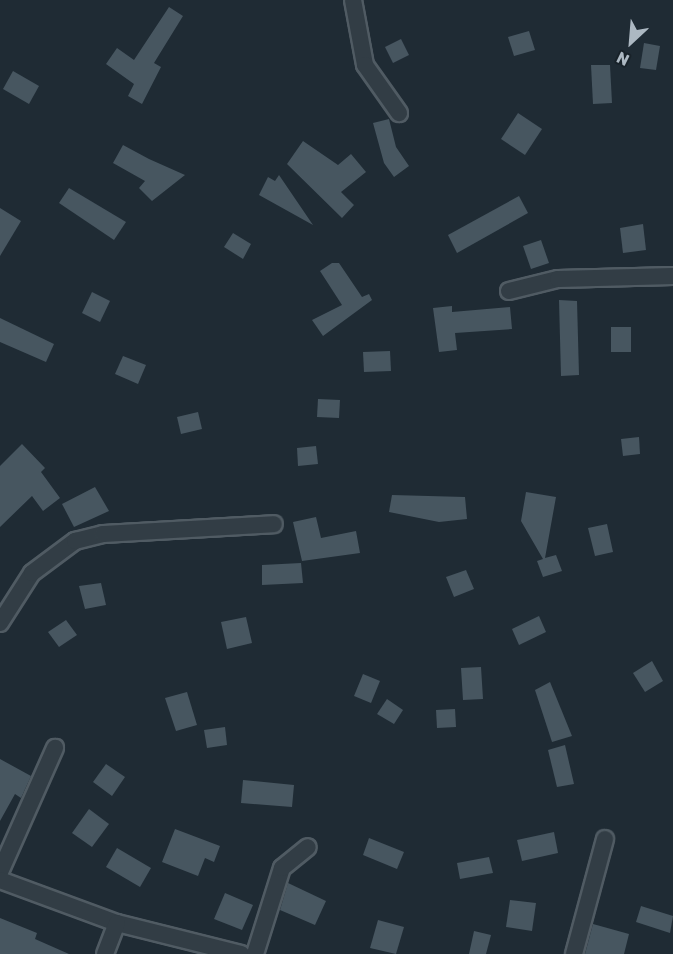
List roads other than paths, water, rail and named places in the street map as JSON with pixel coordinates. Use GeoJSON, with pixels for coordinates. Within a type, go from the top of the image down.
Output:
{"type":"FeatureCollection","features":[{"type":"Feature","properties":{"kind":"street"},"geometry":{"type":"LineString","coordinates":[[353,0],[365,65],[399,112]]}},
{"type":"Feature","properties":{"kind":"street"},"geometry":{"type":"LineString","coordinates":[[509,291],[558,279],[673,276]]}},
{"type":"Feature","properties":{"kind":"street"},"geometry":{"type":"LineString","coordinates":[[0,623],[32,573],[75,541],[103,534],[274,524]]}},
{"type":"Feature","properties":{"kind":"street"},"geometry":{"type":"LineString","coordinates":[[0,872],[55,748]]}},
{"type":"Feature","properties":{"kind":"street"},"geometry":{"type":"LineString","coordinates":[[574,954],[604,839]]}},
{"type":"Feature","properties":{"kind":"street"},"geometry":{"type":"LineString","coordinates":[[255,954],[282,868],[308,847]]}},
{"type":"Feature","properties":{"kind":"street"},"geometry":{"type":"LineString","coordinates":[[0,880],[117,923],[241,954]]}},
{"type":"Feature","properties":{"kind":"street"},"geometry":{"type":"LineString","coordinates":[[105,954],[117,923]]}}]}
